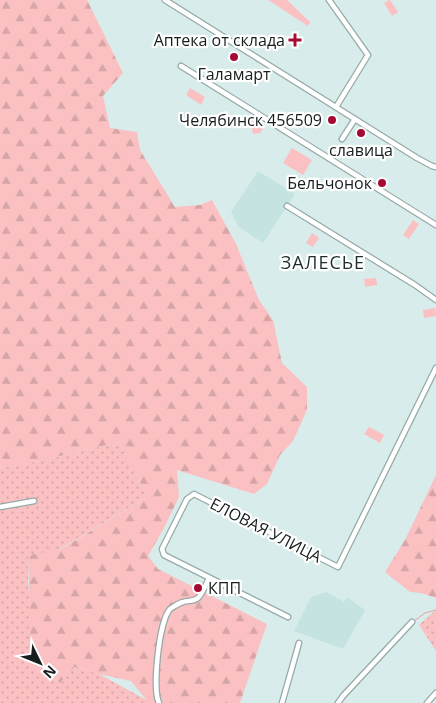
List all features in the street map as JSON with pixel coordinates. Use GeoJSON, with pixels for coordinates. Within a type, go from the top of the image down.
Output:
{"type":"FeatureCollection","features":[{"type":"Feature","properties":{"kind":"street"},"geometry":{"type":"LineString","coordinates":[[165,0],[417,158],[436,167]]}},
{"type":"Feature","properties":{"kind":"street"},"geometry":{"type":"LineString","coordinates":[[329,0],[368,55],[336,107]]}},
{"type":"Feature","properties":{"kind":"street"},"geometry":{"type":"LineString","coordinates":[[181,66],[436,225]]}},
{"type":"Feature","properties":{"kind":"street"},"geometry":{"type":"LineString","coordinates":[[342,138],[355,119]]}},
{"type":"Feature","properties":{"kind":"street"},"geometry":{"type":"LineString","coordinates":[[287,206],[436,300]]}},
{"type":"Feature","properties":{"kind":"street","name":"ЕЛОВАЯ УЛИЦА"},"geometry":{"type":"LineString","coordinates":[[209,578],[164,555],[162,549],[187,498],[194,494],[338,567],[436,368]]}},
{"type":"Feature","properties":{"kind":"street"},"geometry":{"type":"LineString","coordinates":[[0,507],[34,501]]}},
{"type":"Feature","properties":{"kind":"street"},"geometry":{"type":"LineString","coordinates":[[159,703],[157,699],[156,673],[165,617],[170,609],[183,602],[194,600],[199,596],[209,578],[288,617]]}},
{"type":"Feature","properties":{"kind":"street"},"geometry":{"type":"LineString","coordinates":[[338,703],[412,622]]}},
{"type":"Feature","properties":{"kind":"street"},"geometry":{"type":"LineString","coordinates":[[282,703],[299,643]]}},
{"type":"Feature","properties":{"kind":"street"},"geometry":{"type":"LineString","coordinates":[[427,703],[436,693]]}},
{"type":"Feature","properties":{"kind":"shaded area"},"geometry":{"type":"Polygon","coordinates":[[[258,171],[295,194],[263,243],[239,227],[231,212],[258,171]]]}},
{"type":"Feature","properties":{"kind":"shaded area"},"geometry":{"type":"Polygon","coordinates":[[[326,592],[344,602],[347,597],[365,610],[343,649],[294,631],[311,597],[326,592]]]}},
{"type":"Feature","properties":{"kind":"green space"},"geometry":{"type":"Polygon","coordinates":[[[0,0],[87,0],[123,73],[103,96],[110,128],[137,132],[140,150],[175,207],[200,205],[212,200],[236,244],[259,300],[273,320],[282,363],[307,387],[307,410],[293,441],[280,455],[267,484],[254,494],[177,470],[179,497],[148,556],[158,569],[267,624],[240,703],[149,703],[131,681],[75,667],[60,683],[31,665],[28,555],[61,549],[147,497],[119,442],[40,461],[1,468],[0,466],[0,0]]]}},
{"type":"Feature","properties":{"kind":"green space"},"geometry":{"type":"Polygon","coordinates":[[[268,0],[287,0],[310,22],[308,26],[268,0]]]}},
{"type":"Feature","properties":{"kind":"green space"},"geometry":{"type":"Polygon","coordinates":[[[389,0],[398,12],[392,16],[384,3],[389,0]]]}},
{"type":"Feature","properties":{"kind":"green space"},"geometry":{"type":"Polygon","coordinates":[[[190,88],[205,97],[201,105],[186,95],[190,88]]]}},
{"type":"Feature","properties":{"kind":"green space"},"geometry":{"type":"Polygon","coordinates":[[[250,119],[263,129],[260,133],[253,134],[250,119]]]}},
{"type":"Feature","properties":{"kind":"green space"},"geometry":{"type":"Polygon","coordinates":[[[292,148],[312,160],[303,175],[283,163],[292,148]]]}},
{"type":"Feature","properties":{"kind":"green space"},"geometry":{"type":"Polygon","coordinates":[[[413,220],[419,224],[409,239],[403,235],[413,220]]]}},
{"type":"Feature","properties":{"kind":"green space"},"geometry":{"type":"Polygon","coordinates":[[[312,233],[319,238],[313,247],[306,243],[312,233]]]}},
{"type":"Feature","properties":{"kind":"green space"},"geometry":{"type":"Polygon","coordinates":[[[376,278],[377,285],[365,287],[364,279],[376,278]]]}},
{"type":"Feature","properties":{"kind":"green space"},"geometry":{"type":"Polygon","coordinates":[[[435,308],[436,316],[424,318],[423,310],[435,308]]]}},
{"type":"Feature","properties":{"kind":"green space"},"geometry":{"type":"Polygon","coordinates":[[[369,427],[384,435],[380,443],[364,434],[369,427]]]}},
{"type":"Feature","properties":{"kind":"green space"},"geometry":{"type":"Polygon","coordinates":[[[119,442],[147,497],[58,550],[28,555],[31,665],[60,683],[75,667],[99,674],[152,703],[0,703],[0,466],[1,468],[40,461],[119,442]]]}},
{"type":"Feature","properties":{"kind":"green space"},"geometry":{"type":"Polygon","coordinates":[[[436,475],[436,598],[410,592],[385,572],[405,540],[436,475]]]}},
{"type":"Feature","properties":{"kind":"green space"},"geometry":{"type":"Polygon","coordinates":[[[436,610],[436,651],[419,625],[436,610]]]}},
{"type":"Feature","properties":{"kind":"waterway"},"geometry":{"type":"LineString","coordinates":[[414,621],[425,613],[436,610]]}},
{"type":"Feature","properties":{"kind":"place","name":"Аптека от склада"},"geometry":{"type":"Point","coordinates":[295,40]}},
{"type":"Feature","properties":{"kind":"place","name":"Галамарт"},"geometry":{"type":"Point","coordinates":[234,57]}},
{"type":"Feature","properties":{"kind":"place","name":"Челябинск 456509"},"geometry":{"type":"Point","coordinates":[332,120]}},
{"type":"Feature","properties":{"kind":"place","name":"славица"},"geometry":{"type":"Point","coordinates":[361,133]}},
{"type":"Feature","properties":{"kind":"place","name":"Бельчонок"},"geometry":{"type":"Point","coordinates":[382,183]}},
{"type":"Feature","properties":{"kind":"place","name":"КПП"},"geometry":{"type":"Point","coordinates":[198,588]}},
{"type":"Feature","properties":{"kind":"district","name":"ЗАЛЕСЬЕ"},"geometry":{"type":"Point","coordinates":[323,262]}}]}
